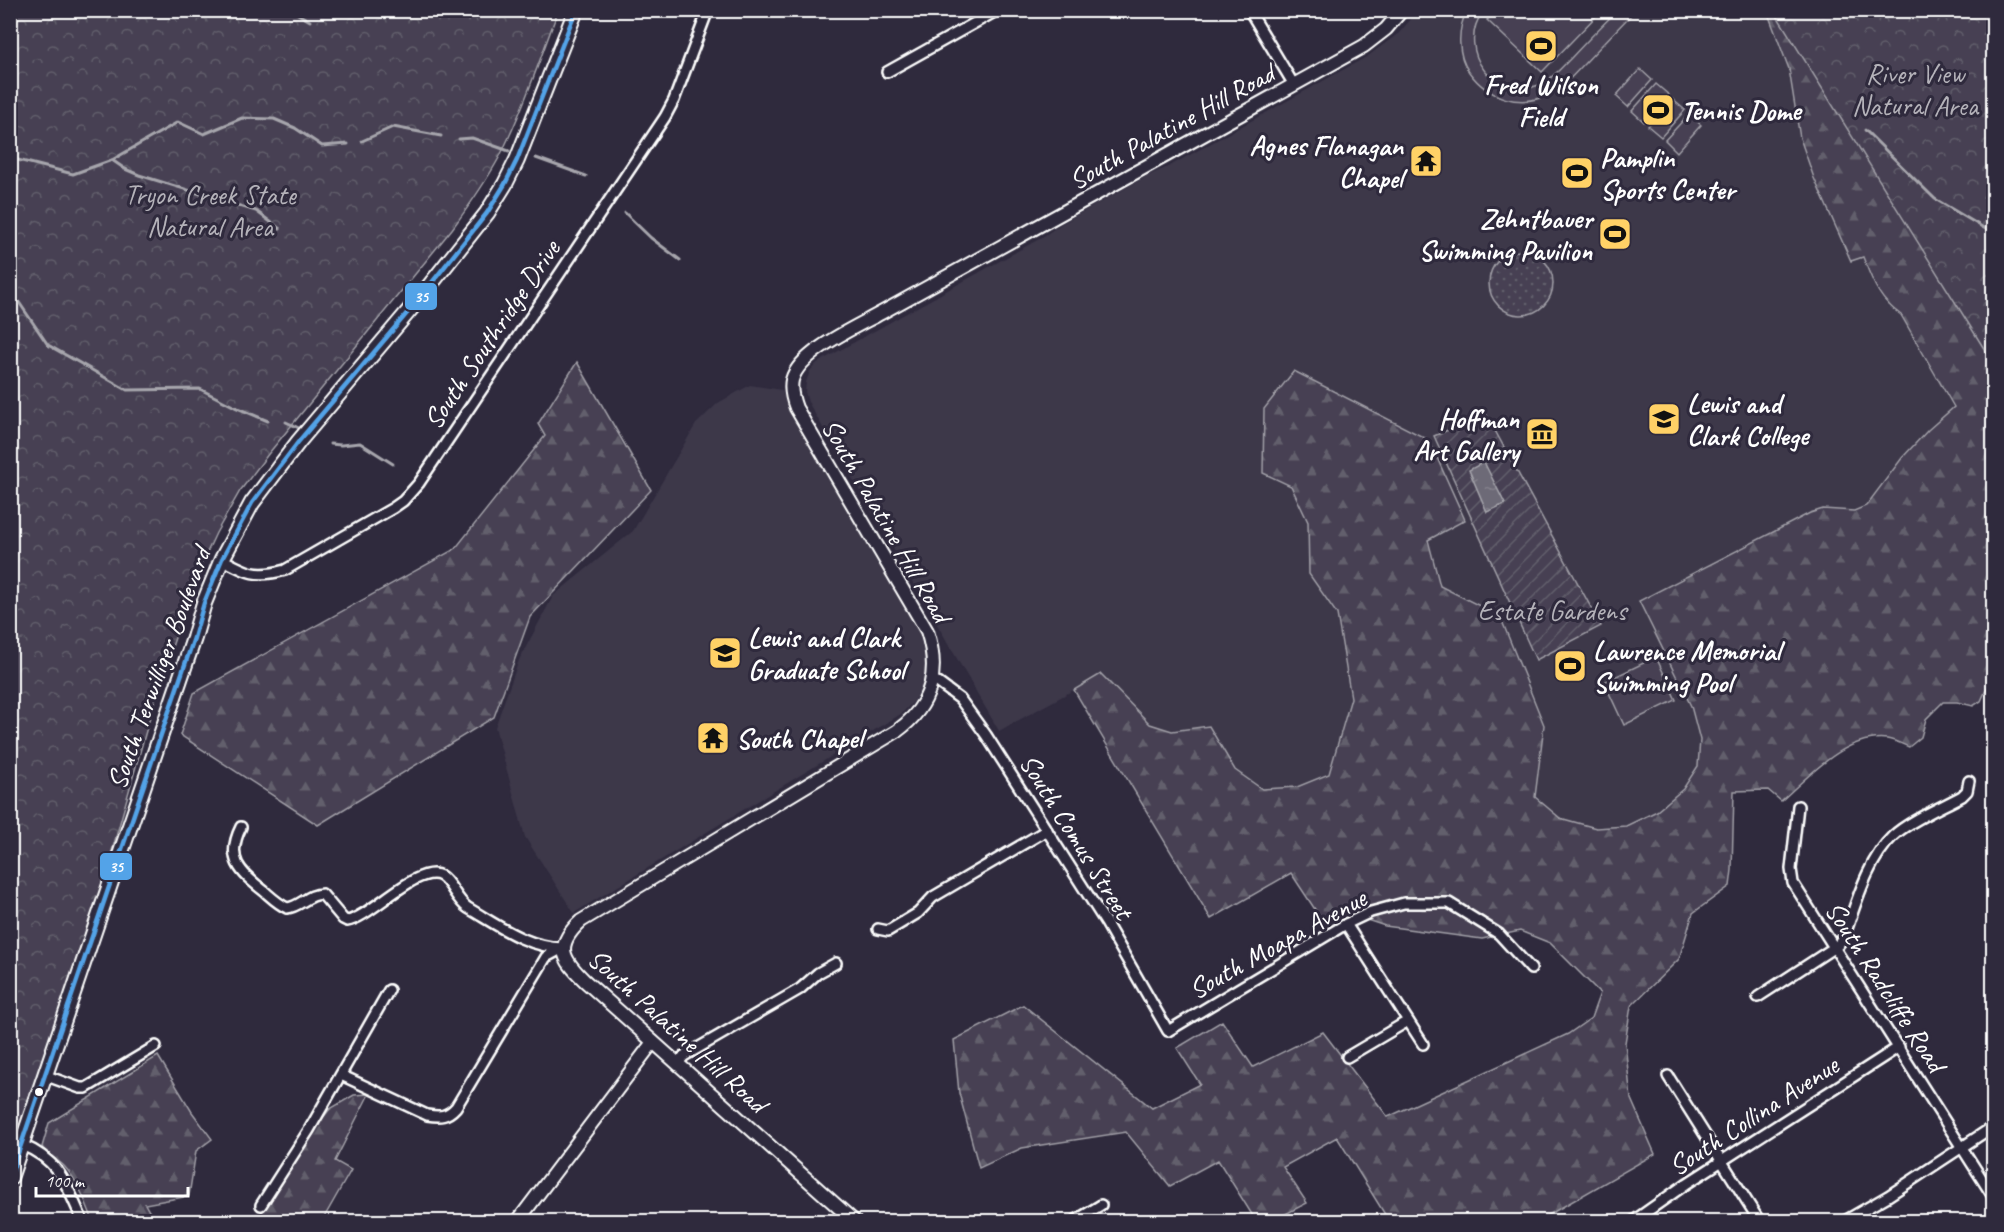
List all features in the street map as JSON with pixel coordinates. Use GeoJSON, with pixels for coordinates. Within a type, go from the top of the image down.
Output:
{"type":"FeatureCollection","features":[{"type":"Feature","properties":{"kind":"main road","name":"South Terwilliger Boulevard"},"geometry":{"type":"LineString","coordinates":[[10,1178],[204,603],[222,559],[240,523],[272,475],[419,300],[495,199],[517,160],[576,10]]}},
{"type":"Feature","properties":{"kind":"street","name":"South Southridge Drive"},"geometry":{"type":"LineString","coordinates":[[222,559],[256,575],[285,570],[393,508],[403,501],[419,483],[665,117],[674,100],[708,10]]}},
{"type":"Feature","properties":{"kind":"street"},"geometry":{"type":"LineString","coordinates":[[886,72],[998,10]]}},
{"type":"Feature","properties":{"kind":"street"},"geometry":{"type":"LineString","coordinates":[[1249,10],[1294,85]]}},
{"type":"Feature","properties":{"kind":"street","name":"South Palatine Hill Road"},"geometry":{"type":"LineString","coordinates":[[855,1221],[575,972],[566,959],[563,948],[567,936],[581,921],[897,731],[919,709],[930,689],[933,679],[933,657],[924,623],[796,408],[792,387],[796,371],[806,357],[871,319],[1371,42],[1402,10]]}},
{"type":"Feature","properties":{"kind":"street","name":"South Comus Street"},"geometry":{"type":"LineString","coordinates":[[933,679],[965,704],[1106,923],[1168,1030]]}},
{"type":"Feature","properties":{"kind":"street"},"geometry":{"type":"LineString","coordinates":[[1758,998],[1835,947],[1844,937],[1870,870],[1889,842],[1897,833],[1962,796],[1967,791],[1969,782]]}},
{"type":"Feature","properties":{"kind":"street","name":"South Radcliffe Road"},"geometry":{"type":"LineString","coordinates":[[1798,806],[1791,869],[1793,883],[1994,1198]]}},
{"type":"Feature","properties":{"kind":"street"},"geometry":{"type":"LineString","coordinates":[[241,827],[234,845],[238,866],[245,875],[287,908],[296,906],[315,894],[322,894],[343,919],[347,921],[356,919],[399,888],[436,874],[444,878],[459,902],[468,908],[530,943],[545,948],[563,948]]}},
{"type":"Feature","properties":{"kind":"street"},"geometry":{"type":"LineString","coordinates":[[878,929],[888,931],[916,914],[933,897],[1047,830]]}},
{"type":"Feature","properties":{"kind":"street","name":"South Moapa Avenue"},"geometry":{"type":"LineString","coordinates":[[1168,1030],[1346,924],[1371,912],[1404,903],[1449,903],[1499,934],[1531,969]]}},
{"type":"Feature","properties":{"kind":"street"},"geometry":{"type":"LineString","coordinates":[[1346,924],[1423,1044]]}},
{"type":"Feature","properties":{"kind":"street"},"geometry":{"type":"LineString","coordinates":[[341,1075],[427,1115],[445,1116],[456,1107],[546,957],[563,948]]}},
{"type":"Feature","properties":{"kind":"street"},"geometry":{"type":"LineString","coordinates":[[678,1063],[684,1056],[800,989],[818,973],[836,963]]}},
{"type":"Feature","properties":{"kind":"street"},"geometry":{"type":"LineString","coordinates":[[261,1205],[390,990]]}},
{"type":"Feature","properties":{"kind":"street"},"geometry":{"type":"LineString","coordinates":[[1347,1057],[1408,1021]]}},
{"type":"Feature","properties":{"kind":"street"},"geometry":{"type":"LineString","coordinates":[[517,1221],[653,1042]]}},
{"type":"Feature","properties":{"kind":"street"},"geometry":{"type":"LineString","coordinates":[[44,1075],[84,1088],[156,1046]]}},
{"type":"Feature","properties":{"kind":"street","name":"South Collina Avenue"},"geometry":{"type":"LineString","coordinates":[[1632,1221],[1899,1047]]}},
{"type":"Feature","properties":{"kind":"street"},"geometry":{"type":"LineString","coordinates":[[1668,1076],[1760,1221]]}},
{"type":"Feature","properties":{"kind":"street"},"geometry":{"type":"LineString","coordinates":[[1843,1221],[1888,1196],[1994,1126]]}},
{"type":"Feature","properties":{"kind":"street"},"geometry":{"type":"LineString","coordinates":[[22,1145],[43,1155],[58,1170],[82,1221]]}},
{"type":"Feature","properties":{"kind":"street"},"geometry":{"type":"LineString","coordinates":[[1073,1221],[1101,1205]]}},
{"type":"Feature","properties":{"kind":"shaded area","name":"Lewis and Clark College"},"geometry":{"type":"Polygon","coordinates":[[[1767,10],[1789,69],[1800,138],[1814,178],[1863,257],[1877,292],[1888,306],[1901,315],[1954,407],[1902,458],[1866,506],[1854,511],[1823,509],[1640,601],[1691,706],[1700,740],[1698,766],[1683,789],[1657,811],[1626,826],[1596,829],[1560,818],[1535,796],[1544,725],[1500,616],[1440,587],[1428,540],[1291,486],[1308,522],[1309,574],[1337,614],[1351,698],[1329,774],[1297,787],[1262,789],[1235,770],[1209,726],[1172,731],[1150,724],[1101,675],[999,731],[808,402],[805,392],[806,382],[810,371],[817,363],[1041,238],[1061,224],[1368,56],[1399,33],[1418,11],[1767,10]]]}},
{"type":"Feature","properties":{"kind":"shaded area","name":"Lewis and Clark Graduate School"},"geometry":{"type":"Polygon","coordinates":[[[750,385],[782,390],[792,415],[920,630],[926,646],[928,663],[925,683],[914,701],[901,714],[574,913],[525,837],[495,727],[519,660],[553,596],[633,531],[696,424],[718,403],[750,385]]]}},
{"type":"Feature","properties":{"kind":"green space","name":"Tryon Creek State Natural Area"},"geometry":{"type":"Polygon","coordinates":[[[11,11],[558,11],[516,121],[500,156],[483,184],[452,229],[269,453],[240,491],[216,533],[196,576],[159,685],[99,897],[11,1151],[11,11]]]}},
{"type":"Feature","properties":{"kind":"green space"},"geometry":{"type":"Polygon","coordinates":[[[1467,11],[1483,11],[1475,27],[1474,43],[1477,58],[1485,71],[1496,81],[1510,87],[1526,88],[1543,83],[1555,75],[1617,11],[1635,11],[1564,85],[1550,94],[1527,101],[1505,98],[1485,89],[1469,72],[1460,50],[1461,26],[1467,11]]]}},
{"type":"Feature","properties":{"kind":"green space","name":"Fred Wilson Field"},"geometry":{"type":"Polygon","coordinates":[[[1496,11],[1601,11],[1542,72],[1487,20],[1496,11]]]}},
{"type":"Feature","properties":{"kind":"green space"},"geometry":{"type":"Polygon","coordinates":[[[1767,11],[1993,11],[1993,674],[1981,701],[1973,706],[1957,702],[1943,702],[1926,719],[1921,737],[1909,747],[1887,739],[1872,739],[1843,750],[1816,769],[1781,801],[1768,790],[1734,791],[1730,886],[1693,913],[1679,959],[1631,1006],[1625,1043],[1631,1099],[1655,1154],[1538,1221],[1389,1221],[1337,1137],[1283,1167],[1307,1203],[1272,1221],[1256,1221],[1218,1160],[1170,1186],[1126,1132],[1022,1148],[979,1168],[959,1093],[954,1040],[1023,1005],[1152,1108],[1200,1084],[1177,1048],[1222,1021],[1253,1067],[1323,1032],[1388,1117],[1568,1034],[1591,1018],[1600,993],[1550,943],[1520,931],[1482,939],[1385,926],[1346,913],[1324,923],[1291,873],[1211,919],[1074,690],[1101,674],[1150,724],[1172,731],[1209,726],[1235,770],[1262,789],[1297,787],[1329,774],[1351,698],[1337,614],[1309,574],[1308,522],[1291,486],[1263,473],[1264,409],[1294,371],[1429,440],[1465,520],[1428,540],[1440,586],[1500,616],[1544,725],[1535,797],[1560,818],[1596,828],[1626,826],[1657,811],[1683,789],[1698,766],[1700,740],[1691,706],[1639,601],[1810,513],[1823,509],[1854,511],[1866,506],[1902,458],[1954,407],[1901,315],[1887,303],[1877,289],[1863,257],[1851,261],[1814,178],[1800,138],[1789,69],[1767,11]]]}},
{"type":"Feature","properties":{"kind":"green space","name":"River View Natural Area"},"geometry":{"type":"Polygon","coordinates":[[[1774,11],[1993,11],[1993,363],[1774,11]]]}},
{"type":"Feature","properties":{"kind":"green space"},"geometry":{"type":"Polygon","coordinates":[[[1640,69],[1652,80],[1628,107],[1616,96],[1640,69]]]}},
{"type":"Feature","properties":{"kind":"green space"},"geometry":{"type":"Polygon","coordinates":[[[1656,84],[1669,95],[1644,122],[1632,111],[1656,84]]]}},
{"type":"Feature","properties":{"kind":"green space"},"geometry":{"type":"Polygon","coordinates":[[[1672,99],[1685,110],[1661,137],[1648,126],[1672,99]]]}},
{"type":"Feature","properties":{"kind":"green space"},"geometry":{"type":"Polygon","coordinates":[[[1689,114],[1701,125],[1677,152],[1665,140],[1689,114]]]}},
{"type":"Feature","properties":{"kind":"green space"},"geometry":{"type":"Polygon","coordinates":[[[1515,251],[1527,251],[1544,260],[1551,271],[1553,283],[1551,295],[1544,306],[1527,315],[1515,315],[1503,310],[1494,301],[1489,289],[1489,277],[1494,265],[1503,256],[1515,251]]]}},
{"type":"Feature","properties":{"kind":"green space"},"geometry":{"type":"Polygon","coordinates":[[[577,362],[651,490],[530,617],[494,717],[318,825],[180,735],[194,693],[455,549],[545,436],[538,424],[577,362]]]}},
{"type":"Feature","properties":{"kind":"green space","name":"Estate Gardens"},"geometry":{"type":"Polygon","coordinates":[[[1486,414],[1601,626],[1536,660],[1434,436],[1486,414]]]}},
{"type":"Feature","properties":{"kind":"green space"},"geometry":{"type":"Polygon","coordinates":[[[1656,657],[1676,700],[1624,725],[1604,682],[1656,657]]]}},
{"type":"Feature","properties":{"kind":"green space"},"geometry":{"type":"Polygon","coordinates":[[[158,1056],[192,1112],[212,1139],[196,1151],[189,1196],[145,1204],[155,1222],[93,1221],[73,1178],[64,1166],[46,1153],[42,1147],[49,1123],[158,1056]]]}},
{"type":"Feature","properties":{"kind":"green space"},"geometry":{"type":"Polygon","coordinates":[[[369,1094],[335,1161],[351,1170],[322,1221],[256,1222],[317,1125],[330,1109],[354,1095],[369,1094]]]}},
{"type":"Feature","properties":{"kind":"water"},"geometry":{"type":"Polygon","coordinates":[[[1484,462],[1505,504],[1487,512],[1469,470],[1484,462]]]}},
{"type":"Feature","properties":{"kind":"waterway"},"geometry":{"type":"LineString","coordinates":[[291,10],[310,21]]}},
{"type":"Feature","properties":{"kind":"waterway"},"geometry":{"type":"LineString","coordinates":[[10,158],[73,174],[112,160],[178,122],[204,134],[242,118],[274,119],[295,128],[322,146],[348,144]]}},
{"type":"Feature","properties":{"kind":"waterway"},"geometry":{"type":"LineString","coordinates":[[362,141],[393,127],[441,136]]}},
{"type":"Feature","properties":{"kind":"waterway"},"geometry":{"type":"LineString","coordinates":[[1865,130],[1935,199],[1994,234]]}},
{"type":"Feature","properties":{"kind":"waterway"},"geometry":{"type":"LineString","coordinates":[[459,139],[472,138],[509,151]]}},
{"type":"Feature","properties":{"kind":"waterway"},"geometry":{"type":"LineString","coordinates":[[536,158],[586,176]]}},
{"type":"Feature","properties":{"kind":"waterway"},"geometry":{"type":"LineString","coordinates":[[112,160],[139,175],[256,211],[280,229]]}},
{"type":"Feature","properties":{"kind":"waterway"},"geometry":{"type":"LineString","coordinates":[[625,213],[651,238],[680,260]]}},
{"type":"Feature","properties":{"kind":"waterway"},"geometry":{"type":"LineString","coordinates":[[10,289],[48,345],[127,390],[200,389],[268,421]]}},
{"type":"Feature","properties":{"kind":"waterway"},"geometry":{"type":"LineString","coordinates":[[286,422],[301,429]]}},
{"type":"Feature","properties":{"kind":"waterway"},"geometry":{"type":"LineString","coordinates":[[330,444],[360,443],[393,464]]}},
{"type":"Feature","properties":{"kind":"transit line","name":"35"},"geometry":{"type":"LineString","coordinates":[[10,1177],[204,603],[222,559],[252,503],[299,441],[419,299],[487,213],[517,160],[576,10]]}},
{"type":"Feature","properties":{"kind":"place","name":"Fred Wilson Field"},"geometry":{"type":"Point","coordinates":[1541,46]}},
{"type":"Feature","properties":{"kind":"place","name":"Tennis Dome"},"geometry":{"type":"Point","coordinates":[1658,110]}},
{"type":"Feature","properties":{"kind":"place","name":"Agnes Flanagan Chapel"},"geometry":{"type":"Point","coordinates":[1426,161]}},
{"type":"Feature","properties":{"kind":"place","name":"Pamplin Sports Center"},"geometry":{"type":"Point","coordinates":[1577,173]}},
{"type":"Feature","properties":{"kind":"place","name":"Zehntbauer Swimming Pavilion"},"geometry":{"type":"Point","coordinates":[1615,234]}},
{"type":"Feature","properties":{"kind":"place","name":"Lewis and Clark College"},"geometry":{"type":"Point","coordinates":[1664,419]}},
{"type":"Feature","properties":{"kind":"place","name":"Hoffman Art Gallery"},"geometry":{"type":"Point","coordinates":[1542,434]}},
{"type":"Feature","properties":{"kind":"place","name":"Lewis and Clark Graduate School"},"geometry":{"type":"Point","coordinates":[725,653]}},
{"type":"Feature","properties":{"kind":"place","name":"Lawrence Memorial Swimming Pool"},"geometry":{"type":"Point","coordinates":[1570,666]}},
{"type":"Feature","properties":{"kind":"place","name":"South Chapel"},"geometry":{"type":"Point","coordinates":[713,738]}}]}
